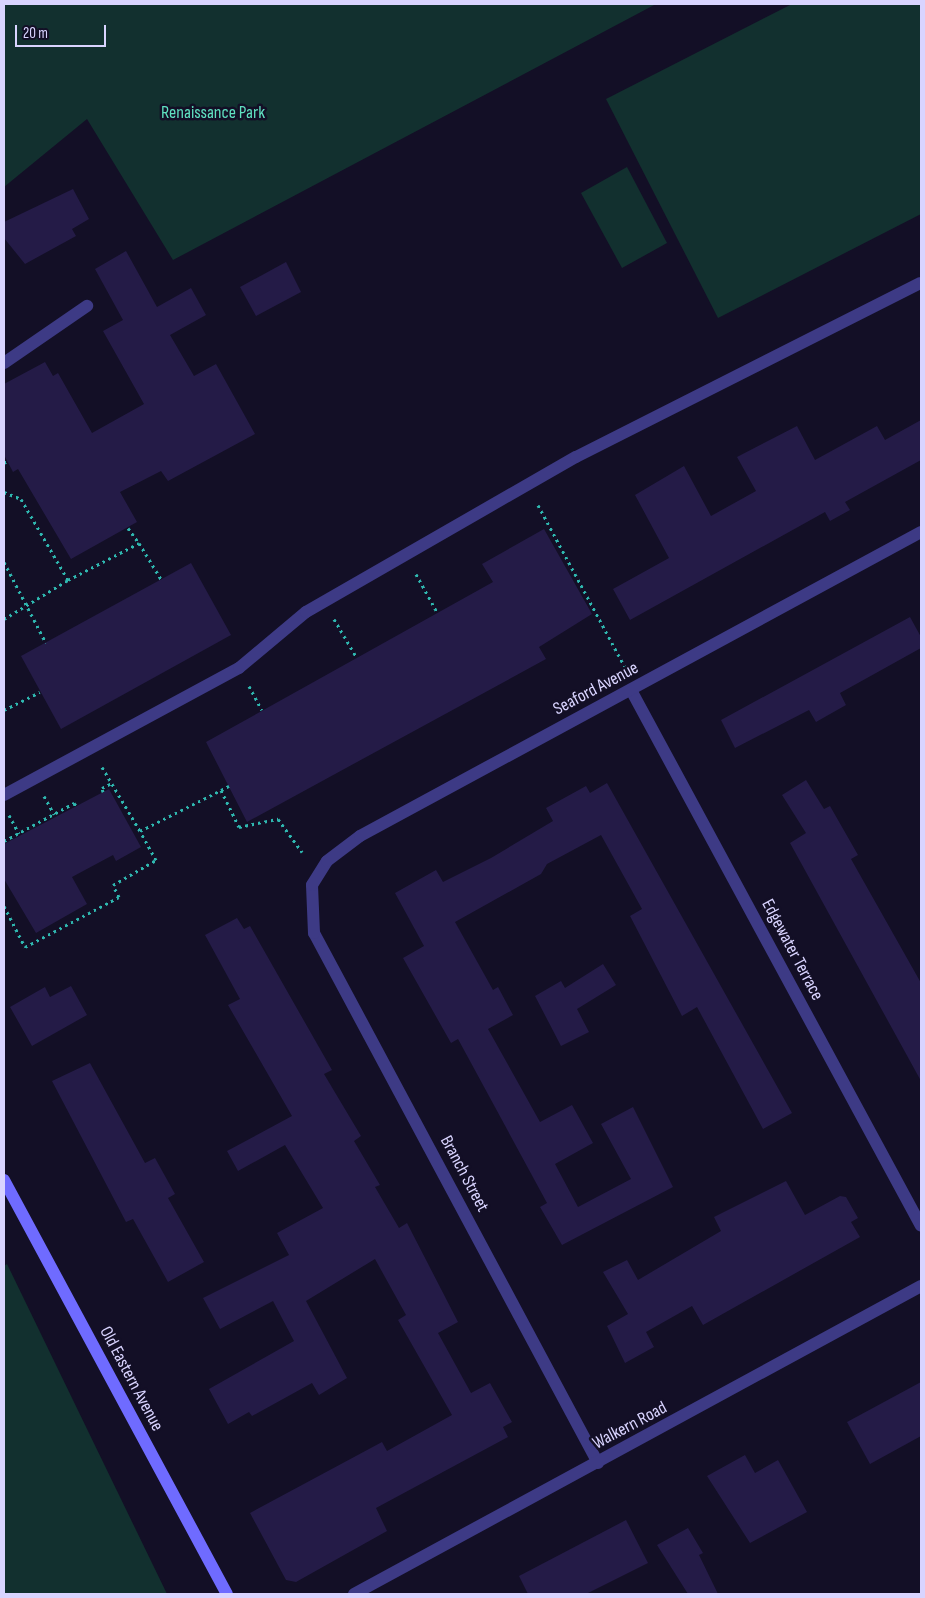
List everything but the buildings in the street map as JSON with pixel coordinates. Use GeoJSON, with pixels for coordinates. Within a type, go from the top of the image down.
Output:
{"type":"FeatureCollection","features":[{"type":"Feature","properties":{"kind":"street"},"geometry":{"type":"LineString","coordinates":[[4,795],[256,658],[324,601],[526,485],[650,417],[921,283]]}},
{"type":"Feature","properties":{"kind":"street"},"geometry":{"type":"LineString","coordinates":[[4,363],[87,306]]}},
{"type":"Feature","properties":{"kind":"street","name":"Seaford Avenue"},"geometry":{"type":"LineString","coordinates":[[309,899],[318,874],[340,848],[921,532]]}},
{"type":"Feature","properties":{"kind":"street","name":"Edgewater Terrace"},"geometry":{"type":"LineString","coordinates":[[631,690],[921,1226]]}},
{"type":"Feature","properties":{"kind":"street","name":"Branch Street"},"geometry":{"type":"LineString","coordinates":[[309,899],[314,933],[598,1463]]}},
{"type":"Feature","properties":{"kind":"street","name":"Old Eastern Avenue"},"geometry":{"type":"LineString","coordinates":[[4,1180],[227,1594]]}},
{"type":"Feature","properties":{"kind":"street","name":"Walkern Road"},"geometry":{"type":"LineString","coordinates":[[354,1594],[921,1286]]}},
{"type":"Feature","properties":{"kind":"path"},"geometry":{"type":"LineString","coordinates":[[526,485],[625,667]]}},
{"type":"Feature","properties":{"kind":"path"},"geometry":{"type":"LineString","coordinates":[[4,492],[21,499],[71,578]]}},
{"type":"Feature","properties":{"kind":"path"},"geometry":{"type":"LineString","coordinates":[[128,528],[161,579]]}},
{"type":"Feature","properties":{"kind":"path"},"geometry":{"type":"LineString","coordinates":[[4,619],[71,578],[139,543]]}},
{"type":"Feature","properties":{"kind":"path"},"geometry":{"type":"LineString","coordinates":[[405,553],[438,612]]}},
{"type":"Feature","properties":{"kind":"path"},"geometry":{"type":"LineString","coordinates":[[4,562],[25,606],[46,643]]}},
{"type":"Feature","properties":{"kind":"path"},"geometry":{"type":"LineString","coordinates":[[324,601],[357,658]]}},
{"type":"Feature","properties":{"kind":"path"},"geometry":{"type":"LineString","coordinates":[[4,710],[40,692]]}},
{"type":"Feature","properties":{"kind":"path"},"geometry":{"type":"LineString","coordinates":[[4,906],[26,947],[119,896],[113,885],[156,860],[93,748]]}},
{"type":"Feature","properties":{"kind":"path"},"geometry":{"type":"LineString","coordinates":[[103,792],[102,788],[112,783]]}},
{"type":"Feature","properties":{"kind":"path"},"geometry":{"type":"LineString","coordinates":[[140,831],[229,786]]}},
{"type":"Feature","properties":{"kind":"path"},"geometry":{"type":"LineString","coordinates":[[221,790],[239,827],[278,819],[302,852]]}},
{"type":"Feature","properties":{"kind":"path"},"geometry":{"type":"LineString","coordinates":[[4,841],[74,803],[76,807]]}},
{"type":"Feature","properties":{"kind":"path"},"geometry":{"type":"LineString","coordinates":[[4,806],[19,834]]}},
{"type":"Feature","properties":{"kind":"green space","name":"Renaissance Park"},"geometry":{"type":"Polygon","coordinates":[[[4,4],[656,4],[173,260],[87,119],[4,187],[4,4]]]}},
{"type":"Feature","properties":{"kind":"green space"},"geometry":{"type":"Polygon","coordinates":[[[792,4],[921,4],[921,214],[718,318],[606,99],[792,4]]]}},
{"type":"Feature","properties":{"kind":"green space"},"geometry":{"type":"Polygon","coordinates":[[[627,167],[667,243],[622,268],[581,193],[627,167]]]}},
{"type":"Feature","properties":{"kind":"green space"},"geometry":{"type":"Polygon","coordinates":[[[7,1264],[167,1594],[4,1594],[4,1266],[7,1264]]]}}]}
